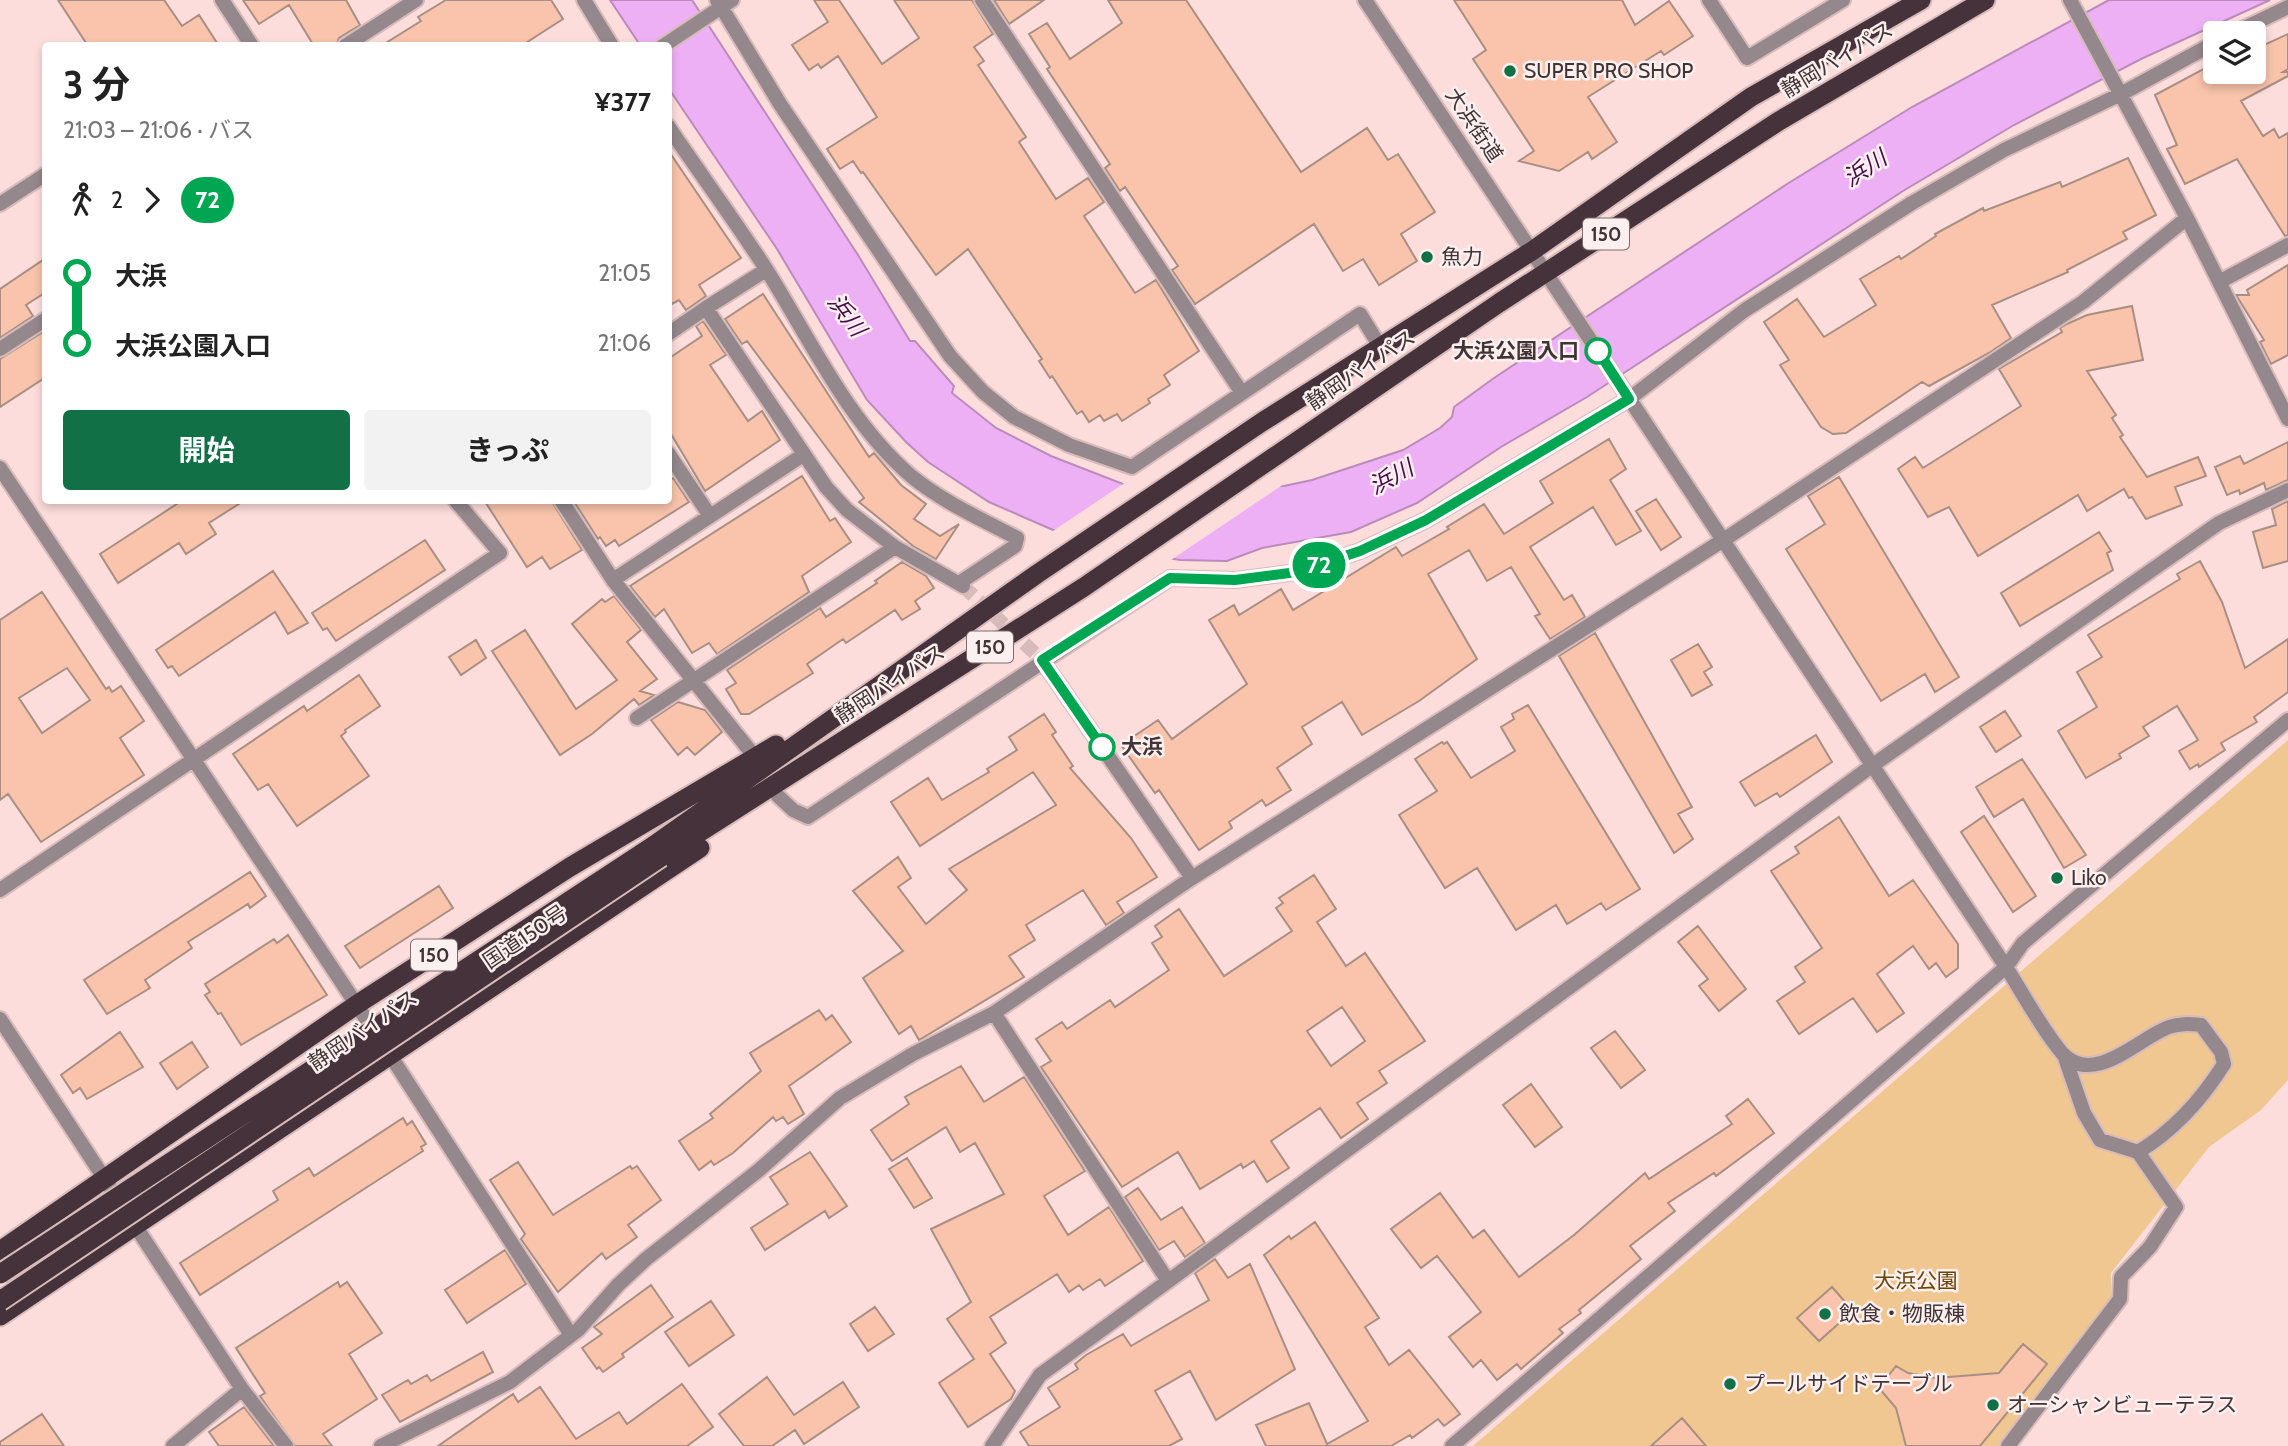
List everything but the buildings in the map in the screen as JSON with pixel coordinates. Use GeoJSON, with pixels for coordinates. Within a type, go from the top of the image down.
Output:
{"type":"FeatureCollection","features":[{"type":"Feature","properties":{"kind":"highway","name":"静岡バイパス"},"geometry":{"type":"LineString","coordinates":[[0,1301],[657,851],[883,683],[1063,556],[1532,251],[1751,97],[1921,0]]}},
{"type":"Feature","properties":{"kind":"highway","name":"静岡バイパス"},"geometry":{"type":"LineString","coordinates":[[0,1274],[657,851],[897,706],[1110,569],[1546,273],[1779,121],[1986,0]]}},
{"type":"Feature","properties":{"kind":"highway","name":"国道150号"},"geometry":{"type":"LineString","coordinates":[[0,1251],[356,1005],[570,867],[883,683]]}},
{"type":"Feature","properties":{"kind":"highway","name":"国道150号"},"geometry":{"type":"LineString","coordinates":[[0,1316],[778,796],[897,706]]}},
{"type":"Feature","properties":{"kind":"street"},"geometry":{"type":"LineString","coordinates":[[222,0],[249,42]]}},
{"type":"Feature","properties":{"kind":"street"},"geometry":{"type":"LineString","coordinates":[[351,42],[416,0]]}},
{"type":"Feature","properties":{"kind":"street"},"geometry":{"type":"LineString","coordinates":[[584,0],[610,42]]}},
{"type":"Feature","properties":{"kind":"street"},"geometry":{"type":"LineString","coordinates":[[982,0],[1241,393]]}},
{"type":"Feature","properties":{"kind":"street","name":"大浜街道"},"geometry":{"type":"LineString","coordinates":[[1366,0],[2064,1055],[2084,1113],[2100,1140],[2138,1152]]}},
{"type":"Feature","properties":{"kind":"street"},"geometry":{"type":"LineString","coordinates":[[1709,0],[1747,58],[1843,0]]}},
{"type":"Feature","properties":{"kind":"street"},"geometry":{"type":"LineString","coordinates":[[2071,3],[2187,218],[2288,419]]}},
{"type":"Feature","properties":{"kind":"street"},"geometry":{"type":"LineString","coordinates":[[669,42],[721,5],[780,104],[916,310],[950,356],[983,392],[1014,417],[1069,445],[1132,467],[1360,314],[1381,348]]}},
{"type":"Feature","properties":{"kind":"street"},"geometry":{"type":"LineString","coordinates":[[2259,21],[2288,7]]}},
{"type":"Feature","properties":{"kind":"street"},"geometry":{"type":"LineString","coordinates":[[778,796],[793,810],[808,817],[1170,578],[1235,580],[1297,572],[1360,551],[1426,520],[1628,397],[1745,310],[1912,203],[2004,150],[2121,94],[2203,49]]}},
{"type":"Feature","properties":{"kind":"street"},"geometry":{"type":"LineString","coordinates":[[672,132],[766,270],[836,385],[874,439],[912,476],[938,496],[1017,538],[1015,546],[961,585],[895,547],[847,510],[826,487],[706,308]]}},
{"type":"Feature","properties":{"kind":"street"},"geometry":{"type":"LineString","coordinates":[[0,204],[42,177]]}},
{"type":"Feature","properties":{"kind":"street"},"geometry":{"type":"LineString","coordinates":[[381,1446],[510,1382],[571,1335],[646,1259],[759,1170],[840,1098],[914,1054],[994,1013],[1192,878],[1725,540],[2083,302],[2187,218]]}},
{"type":"Feature","properties":{"kind":"street"},"geometry":{"type":"LineString","coordinates":[[2219,282],[2288,245]]}},
{"type":"Feature","properties":{"kind":"street"},"geometry":{"type":"LineString","coordinates":[[672,331],[766,270]]}},
{"type":"Feature","properties":{"kind":"street"},"geometry":{"type":"LineString","coordinates":[[0,349],[42,322]]}},
{"type":"Feature","properties":{"kind":"street"},"geometry":{"type":"LineString","coordinates":[[613,580],[803,455]]}},
{"type":"Feature","properties":{"kind":"street"},"geometry":{"type":"LineString","coordinates":[[672,459],[710,516]]}},
{"type":"Feature","properties":{"kind":"street"},"geometry":{"type":"LineString","coordinates":[[0,468],[390,1055],[571,1335]]}},
{"type":"Feature","properties":{"kind":"street"},"geometry":{"type":"LineString","coordinates":[[992,1446],[1040,1375],[1873,765],[2220,523],[2288,490]]}},
{"type":"Feature","properties":{"kind":"street"},"geometry":{"type":"LineString","coordinates":[[0,890],[500,554],[458,504]]}},
{"type":"Feature","properties":{"kind":"street"},"geometry":{"type":"LineString","coordinates":[[564,504],[613,580],[755,757]]}},
{"type":"Feature","properties":{"kind":"street"},"geometry":{"type":"LineString","coordinates":[[637,718],[895,547]]}},
{"type":"Feature","properties":{"kind":"street"},"geometry":{"type":"LineString","coordinates":[[1042,660],[1192,878]]}},
{"type":"Feature","properties":{"kind":"street"},"geometry":{"type":"LineString","coordinates":[[1452,1446],[2006,967],[2023,943],[2288,720]]}},
{"type":"Feature","properties":{"kind":"street"},"geometry":{"type":"LineString","coordinates":[[994,1013],[1168,1281]]}},
{"type":"Feature","properties":{"kind":"street"},"geometry":{"type":"LineString","coordinates":[[0,1020],[242,1389],[286,1446]]}},
{"type":"Feature","properties":{"kind":"street"},"geometry":{"type":"LineString","coordinates":[[2008,1446],[2120,1299],[2121,1277],[2150,1247],[2176,1207],[2138,1152],[2189,1111],[2224,1064],[2221,1052],[2201,1025],[2186,1023],[2168,1027],[2119,1056],[2100,1063],[2083,1064],[2064,1055]]}},
{"type":"Feature","properties":{"kind":"street"},"geometry":{"type":"LineString","coordinates":[[173,1446],[242,1389]]}},
{"type":"Feature","properties":{"kind":"green space","name":"大浜公園"},"geometry":{"type":"Polygon","coordinates":[[[2288,740],[2288,1080],[2261,1110],[2209,1147],[2111,1273],[2111,1299],[1998,1446],[1473,1446],[2288,740]]]}},
{"type":"Feature","properties":{"kind":"water","name":"浜川"},"geometry":{"type":"Polygon","coordinates":[[[610,0],[692,0],[858,255],[910,341],[915,341],[954,386],[952,393],[996,428],[1051,456],[1128,486],[1284,486],[1312,480],[1403,450],[1440,428],[1452,417],[1454,407],[1494,378],[1787,184],[1912,107],[2109,0],[2270,0],[2224,21],[2203,21],[2203,31],[2141,59],[2014,125],[1903,191],[1587,397],[1501,447],[1417,503],[1351,532],[1262,548],[1227,561],[1180,560],[1111,548],[1060,533],[989,502],[928,462],[906,442],[867,400],[777,249],[672,93],[672,42],[638,42],[610,0]]]}},
{"type":"Feature","properties":{"kind":"pier"},"geometry":{"type":"Polygon","coordinates":[[[1126,482],[1287,482],[1168,562],[1110,551],[1050,533],[1126,482]]]}},
{"type":"Feature","properties":{"kind":"tunnel"},"geometry":{"type":"LineString","coordinates":[[963,586],[1042,660]]}},
{"type":"Feature","properties":{"kind":"bus line","name":"72"},"geometry":{"type":"LineString","coordinates":[[1102,747],[1042,660],[1170,578],[1235,580],[1297,572],[1360,551],[1426,520],[1629,399],[1598,351]]}},
{"type":"Feature","properties":{"kind":"place","name":"SUPER PRO SHOP"},"geometry":{"type":"Point","coordinates":[1510,71]}},
{"type":"Feature","properties":{"kind":"place","name":"魚力"},"geometry":{"type":"Point","coordinates":[1427,257]}},
{"type":"Feature","properties":{"kind":"place","name":"大浜公園入口"},"geometry":{"type":"Point","coordinates":[1598,351]}},
{"type":"Feature","properties":{"kind":"place","name":"大浜"},"geometry":{"type":"Point","coordinates":[1102,747]}},
{"type":"Feature","properties":{"kind":"place","name":"Liko"},"geometry":{"type":"Point","coordinates":[2057,878]}},
{"type":"Feature","properties":{"kind":"place","name":"飲食・物販棟"},"geometry":{"type":"Point","coordinates":[1825,1314]}},
{"type":"Feature","properties":{"kind":"place","name":"プールサイドテーブル"},"geometry":{"type":"Point","coordinates":[1730,1384]}},
{"type":"Feature","properties":{"kind":"place","name":"オーシャンビューテラス"},"geometry":{"type":"Point","coordinates":[1993,1405]}}]}
